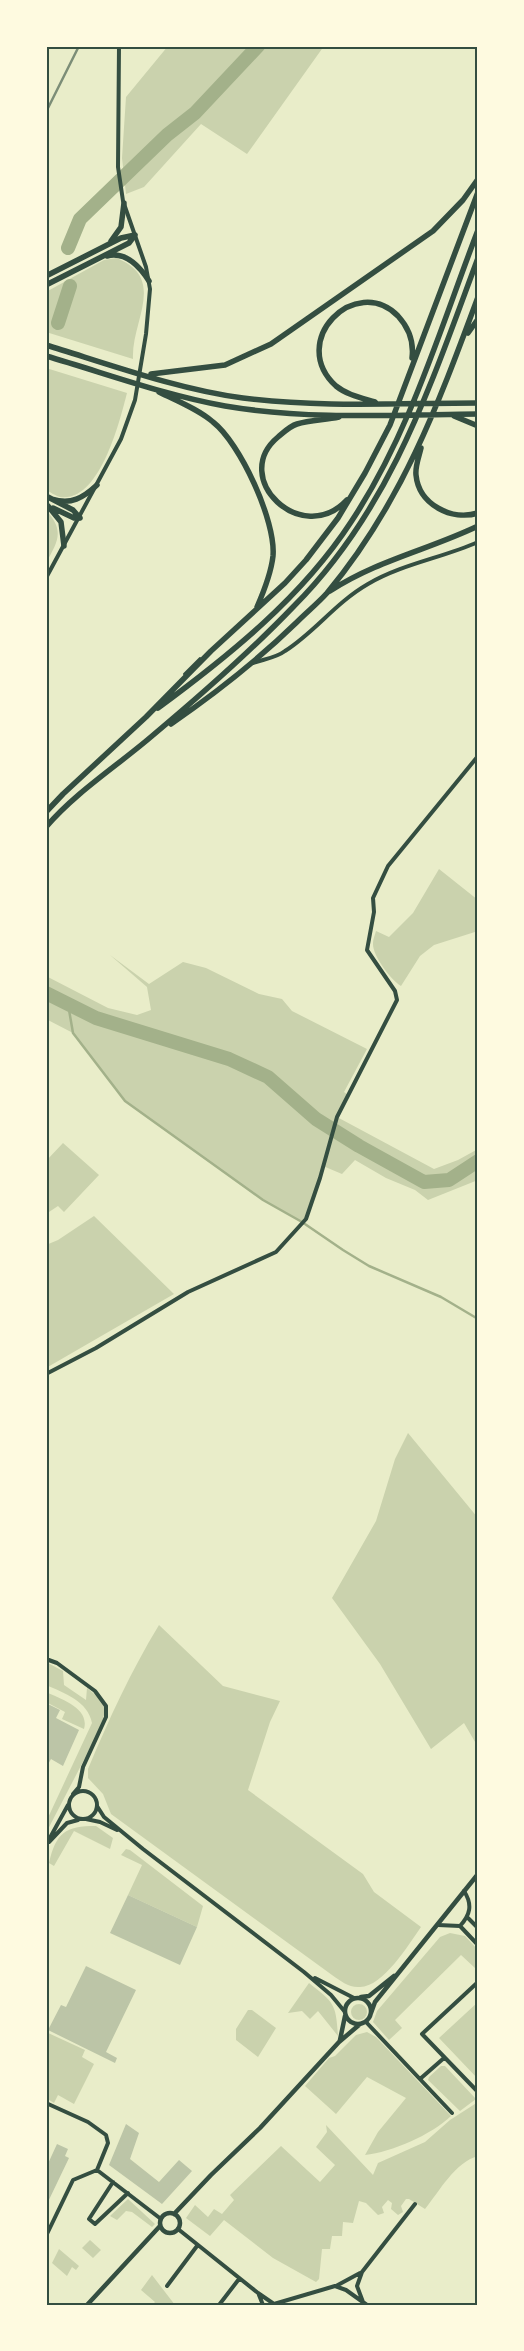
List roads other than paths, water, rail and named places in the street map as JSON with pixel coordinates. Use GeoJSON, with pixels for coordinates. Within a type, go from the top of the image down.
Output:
{"type":"FeatureCollection","features":[{"type":"Feature","properties":{"kind":"main road"},"geometry":{"type":"LineString","coordinates":[[146,374],[224,365],[271,344],[433,231],[463,200],[478,179]]}},
{"type":"Feature","properties":{"kind":"main road"},"geometry":{"type":"LineString","coordinates":[[46,812],[146,717],[211,651],[285,583],[306,560],[338,518],[358,486],[390,425],[478,192]]}},
{"type":"Feature","properties":{"kind":"main road"},"geometry":{"type":"LineString","coordinates":[[101,247],[116,236],[121,226],[124,203]]}},
{"type":"Feature","properties":{"kind":"main road"},"geometry":{"type":"LineString","coordinates":[[146,717],[208,671],[286,601],[312,573],[351,523],[368,495],[403,426],[478,230]]}},
{"type":"Feature","properties":{"kind":"main road"},"geometry":{"type":"LineString","coordinates":[[46,276],[101,247],[127,236],[135,236]]}},
{"type":"Feature","properties":{"kind":"main road"},"geometry":{"type":"LineString","coordinates":[[46,285],[129,243],[135,236]]}},
{"type":"Feature","properties":{"kind":"main road"},"geometry":{"type":"LineString","coordinates":[[100,258],[110,254],[133,261],[141,269],[149,282]]}},
{"type":"Feature","properties":{"kind":"main road"},"geometry":{"type":"LineString","coordinates":[[46,827],[73,800],[152,736],[295,606],[320,578],[371,510],[392,472],[414,426],[478,258]]}},
{"type":"Feature","properties":{"kind":"main road"},"geometry":{"type":"LineString","coordinates":[[478,298],[429,426],[416,468],[418,484],[430,503],[441,510],[460,516],[478,513]]}},
{"type":"Feature","properties":{"kind":"main road"},"geometry":{"type":"LineString","coordinates":[[380,404],[347,393],[336,386],[327,374],[321,361],[319,350],[321,337],[333,316],[344,309],[356,304],[376,304],[393,312],[402,320],[409,332],[413,345],[413,356],[404,390]]}},
{"type":"Feature","properties":{"kind":"main road"},"geometry":{"type":"LineString","coordinates":[[458,350],[478,319]]}},
{"type":"Feature","properties":{"kind":"main road"},"geometry":{"type":"LineString","coordinates":[[46,341],[56,348]]}},
{"type":"Feature","properties":{"kind":"main road"},"geometry":{"type":"LineString","coordinates":[[46,345],[183,385],[241,398],[303,404],[454,403],[478,401]]}},
{"type":"Feature","properties":{"kind":"main road"},"geometry":{"type":"LineString","coordinates":[[46,358],[54,358],[206,402],[255,410],[353,415],[478,414]]}},
{"type":"Feature","properties":{"kind":"main road"},"geometry":{"type":"LineString","coordinates":[[146,386],[213,421],[228,436],[240,453],[268,520],[272,538],[273,555],[270,573],[255,610]]}},
{"type":"Feature","properties":{"kind":"main road"},"geometry":{"type":"LineString","coordinates":[[353,415],[296,424],[286,430],[273,441],[266,452],[263,476],[266,488],[274,500],[286,510],[298,515],[312,516],[336,509],[345,502],[358,486]]}},
{"type":"Feature","properties":{"kind":"main road"},"geometry":{"type":"LineString","coordinates":[[449,415],[478,426]]}},
{"type":"Feature","properties":{"kind":"main road"},"geometry":{"type":"LineString","coordinates":[[152,736],[208,699],[251,664],[275,644],[326,594],[378,523],[395,494],[429,426]]}},
{"type":"Feature","properties":{"kind":"main road"},"geometry":{"type":"LineString","coordinates":[[49,498],[61,502],[79,499],[97,485]]}},
{"type":"Feature","properties":{"kind":"main road"},"geometry":{"type":"LineString","coordinates":[[49,498],[73,510],[80,518]]}},
{"type":"Feature","properties":{"kind":"main road"},"geometry":{"type":"LineString","coordinates":[[47,506],[74,518],[80,518]]}},
{"type":"Feature","properties":{"kind":"main road"},"geometry":{"type":"LineString","coordinates":[[47,506],[62,522],[64,546]]}},
{"type":"Feature","properties":{"kind":"main road"},"geometry":{"type":"LineString","coordinates":[[326,594],[354,576],[387,561],[478,526]]}},
{"type":"Feature","properties":{"kind":"street"},"geometry":{"type":"LineString","coordinates":[[46,578],[121,439],[135,400],[148,315],[149,282],[124,203],[118,167],[119,46]]}},
{"type":"Feature","properties":{"kind":"street"},"geometry":{"type":"LineString","coordinates":[[251,664],[280,654],[350,595],[369,583],[391,572],[478,542]]}},
{"type":"Feature","properties":{"kind":"street"},"geometry":{"type":"LineString","coordinates":[[275,644],[274,654],[280,654]]}},
{"type":"Feature","properties":{"kind":"street"},"geometry":{"type":"LineString","coordinates":[[46,1374],[96,1348],[188,1292],[276,1252],[306,1219],[337,1117],[397,1000],[395,992],[367,950],[374,912],[373,898],[377,886],[388,866],[478,756]]}},
{"type":"Feature","properties":{"kind":"street"},"geometry":{"type":"LineString","coordinates":[[46,1659],[57,1663],[95,1691],[106,1706],[106,1717],[83,1767],[79,1787],[68,1802],[46,1845]]}},
{"type":"Feature","properties":{"kind":"street"},"geometry":{"type":"LineString","coordinates":[[73,1794],[86,1792],[94,1797],[104,1817],[331,1994],[350,2022],[359,2025]]}},
{"type":"Feature","properties":{"kind":"street"},"geometry":{"type":"LineString","coordinates":[[68,1802],[70,1812],[83,1819],[100,1822],[122,1832]]}},
{"type":"Feature","properties":{"kind":"street"},"geometry":{"type":"LineString","coordinates":[[46,1845],[67,1823],[93,1814],[97,1806]]}},
{"type":"Feature","properties":{"kind":"street"},"geometry":{"type":"LineString","coordinates":[[94,2305],[88,2303],[160,2226],[161,2219],[165,2215],[174,2214],[260,2128],[339,2042],[359,2025],[366,2022],[375,2002],[478,1874]]}},
{"type":"Feature","properties":{"kind":"street"},"geometry":{"type":"LineString","coordinates":[[460,1926],[468,1918],[470,1903],[464,1891]]}},
{"type":"Feature","properties":{"kind":"street"},"geometry":{"type":"LineString","coordinates":[[468,1918],[478,1928]]}},
{"type":"Feature","properties":{"kind":"street"},"geometry":{"type":"LineString","coordinates":[[438,1925],[460,1926],[478,1945]]}},
{"type":"Feature","properties":{"kind":"street"},"geometry":{"type":"LineString","coordinates":[[339,2042],[346,2006],[356,1998],[369,1996],[402,1969]]}},
{"type":"Feature","properties":{"kind":"street"},"geometry":{"type":"LineString","coordinates":[[304,1972],[329,1987],[369,2003],[371,2013]]}},
{"type":"Feature","properties":{"kind":"street"},"geometry":{"type":"LineString","coordinates":[[478,1982],[422,2034],[478,2092]]}},
{"type":"Feature","properties":{"kind":"street"},"geometry":{"type":"LineString","coordinates":[[366,2022],[452,2113]]}},
{"type":"Feature","properties":{"kind":"street"},"geometry":{"type":"LineString","coordinates":[[420,2080],[444,2058]]}},
{"type":"Feature","properties":{"kind":"street"},"geometry":{"type":"LineString","coordinates":[[46,2103],[88,2122],[106,2135],[108,2143],[98,2170],[73,2180],[46,2236]]}},
{"type":"Feature","properties":{"kind":"street"},"geometry":{"type":"LineString","coordinates":[[98,2170],[161,2219]]}},
{"type":"Feature","properties":{"kind":"street"},"geometry":{"type":"LineString","coordinates":[[113,2182],[89,2219],[95,2224],[128,2194]]}},
{"type":"Feature","properties":{"kind":"street"},"geometry":{"type":"LineString","coordinates":[[348,2291],[357,2286],[362,2272],[415,2204]]}},
{"type":"Feature","properties":{"kind":"street"},"geometry":{"type":"LineString","coordinates":[[174,2214],[179,2219],[178,2229]]}},
{"type":"Feature","properties":{"kind":"street"},"geometry":{"type":"LineString","coordinates":[[160,2226],[170,2233],[178,2229]]}},
{"type":"Feature","properties":{"kind":"street"},"geometry":{"type":"LineString","coordinates":[[178,2229],[239,2279],[274,2304],[334,2286],[362,2272]]}},
{"type":"Feature","properties":{"kind":"street"},"geometry":{"type":"LineString","coordinates":[[167,2286],[198,2246]]}},
{"type":"Feature","properties":{"kind":"street"},"geometry":{"type":"LineString","coordinates":[[220,2305],[239,2279]]}},
{"type":"Feature","properties":{"kind":"street"},"geometry":{"type":"LineString","coordinates":[[346,2281],[348,2291]]}},
{"type":"Feature","properties":{"kind":"street"},"geometry":{"type":"LineString","coordinates":[[334,2286],[348,2291],[365,2303]]}},
{"type":"Feature","properties":{"kind":"street"},"geometry":{"type":"LineString","coordinates":[[357,2286],[365,2303]]}},
{"type":"Feature","properties":{"kind":"street"},"geometry":{"type":"LineString","coordinates":[[258,2293],[263,2305]]}},
{"type":"Feature","properties":{"kind":"waterway"},"geometry":{"type":"LineString","coordinates":[[68,248],[80,219],[167,135],[195,113],[258,46]]}},
{"type":"Feature","properties":{"kind":"waterway"},"geometry":{"type":"LineString","coordinates":[[58,323],[70,286]]}},
{"type":"Feature","properties":{"kind":"waterway"},"geometry":{"type":"LineString","coordinates":[[46,993],[96,1018],[229,1059],[268,1077],[316,1119],[359,1146],[424,1182],[449,1180],[478,1161]]}},
{"type":"Feature","properties":{"kind":"waterway"},"geometry":{"type":"LineString","coordinates":[[68,1004],[73,1033],[125,1101],[263,1200],[302,1222],[343,1250],[369,1266],[441,1297],[478,1319]]}},
{"type":"Feature","properties":{"kind":"railway"},"geometry":{"type":"LineString","coordinates":[[46,112],[79,46]]}}]}
